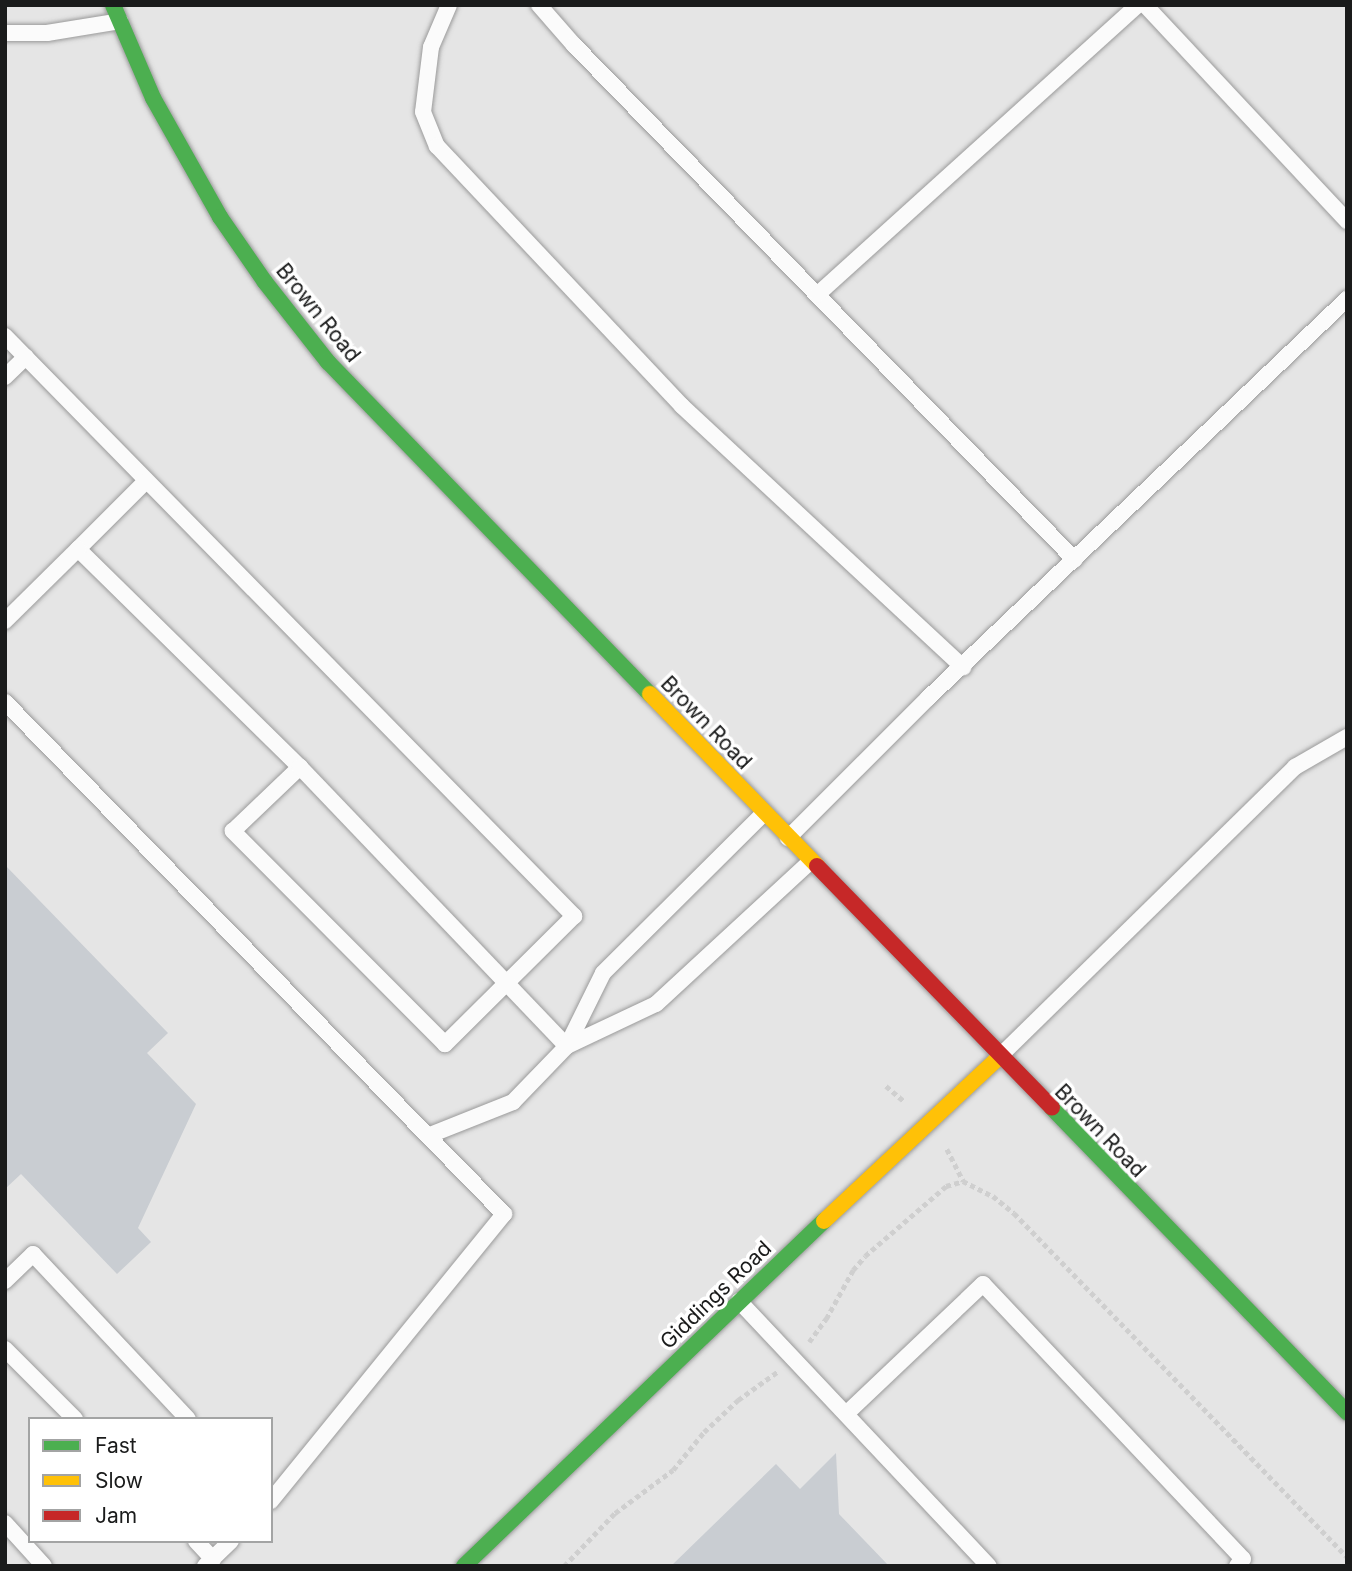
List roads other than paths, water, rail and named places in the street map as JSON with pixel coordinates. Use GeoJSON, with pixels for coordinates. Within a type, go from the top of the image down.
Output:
{"type":"FeatureCollection","features":[{"type":"Feature","properties":{"kind":"main road","name":"Brown Road"},"geometry":{"type":"LineString","coordinates":[[113,5],[153,98],[196,177],[245,254],[306,335],[361,397],[999,1057],[1347,1412]]}},
{"type":"Feature","properties":{"kind":"main road","name":"Giddings Road"},"geometry":{"type":"LineString","coordinates":[[464,1566],[739,1301],[999,1057]]}},
{"type":"Feature","properties":{"kind":"lane"},"geometry":{"type":"LineString","coordinates":[[449,5],[431,47],[424,112],[437,146],[682,405],[963,667]]}},
{"type":"Feature","properties":{"kind":"lane"},"geometry":{"type":"LineString","coordinates":[[539,5],[574,45],[1076,560]]}},
{"type":"Feature","properties":{"kind":"lane"},"geometry":{"type":"LineString","coordinates":[[818,294],[1138,5]]}},
{"type":"Feature","properties":{"kind":"lane"},"geometry":{"type":"LineString","coordinates":[[1145,5],[1347,221]]}},
{"type":"Feature","properties":{"kind":"lane"},"geometry":{"type":"LineString","coordinates":[[5,33],[47,33],[120,21]]}},
{"type":"Feature","properties":{"kind":"lane"},"geometry":{"type":"LineString","coordinates":[[788,838],[928,698],[1076,560],[1347,299]]}},
{"type":"Feature","properties":{"kind":"lane"},"geometry":{"type":"LineString","coordinates":[[5,336],[145,482],[574,916],[445,1044],[233,831],[300,767]]}},
{"type":"Feature","properties":{"kind":"lane"},"geometry":{"type":"LineString","coordinates":[[5,377],[26,356]]}},
{"type":"Feature","properties":{"kind":"lane"},"geometry":{"type":"LineString","coordinates":[[5,621],[145,482]]}},
{"type":"Feature","properties":{"kind":"lane"},"geometry":{"type":"LineString","coordinates":[[78,549],[300,767],[567,1046]]}},
{"type":"Feature","properties":{"kind":"lane"},"geometry":{"type":"LineString","coordinates":[[5,702],[430,1135],[504,1214],[273,1499]]}},
{"type":"Feature","properties":{"kind":"lane"},"geometry":{"type":"LineString","coordinates":[[999,1057],[1295,767],[1347,737]]}},
{"type":"Feature","properties":{"kind":"lane"},"geometry":{"type":"LineString","coordinates":[[430,1135],[513,1102],[567,1046],[603,973],[764,813]]}},
{"type":"Feature","properties":{"kind":"lane"},"geometry":{"type":"LineString","coordinates":[[567,1046],[656,1004],[811,861]]}},
{"type":"Feature","properties":{"kind":"lane"},"geometry":{"type":"LineString","coordinates":[[5,1281],[33,1254],[186,1417]]}},
{"type":"Feature","properties":{"kind":"lane"},"geometry":{"type":"LineString","coordinates":[[846,1414],[983,1284],[1243,1559],[1237,1566]]}},
{"type":"Feature","properties":{"kind":"lane"},"geometry":{"type":"LineString","coordinates":[[739,1301],[989,1566]]}},
{"type":"Feature","properties":{"kind":"lane"},"geometry":{"type":"LineString","coordinates":[[5,1349],[73,1417]]}},
{"type":"Feature","properties":{"kind":"lane"},"geometry":{"type":"LineString","coordinates":[[5,1522],[44,1566]]}},
{"type":"Feature","properties":{"kind":"lane"},"geometry":{"type":"LineString","coordinates":[[197,1543],[209,1562],[229,1543]]}}]}
